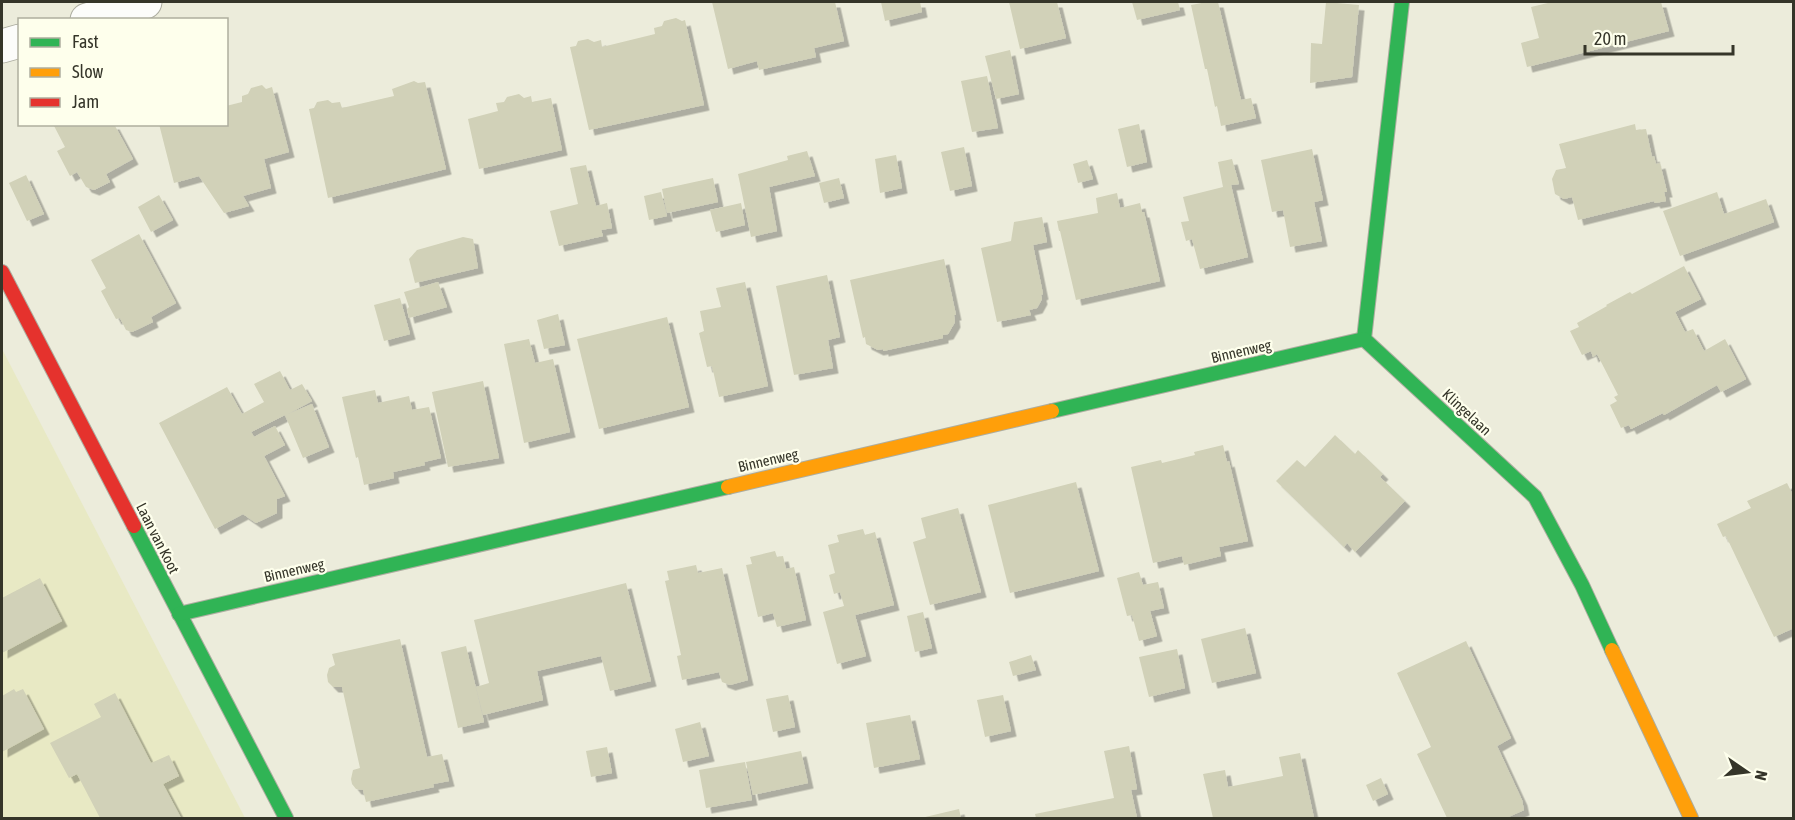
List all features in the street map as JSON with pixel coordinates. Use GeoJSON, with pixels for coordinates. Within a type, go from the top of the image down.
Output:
{"type":"FeatureCollection","features":[{"type":"Feature","properties":{"kind":"street"},"geometry":{"type":"LineString","coordinates":[[93,18],[145,2]]}},
{"type":"Feature","properties":{"kind":"street"},"geometry":{"type":"LineString","coordinates":[[1364,339],[1402,2]]}},
{"type":"Feature","properties":{"kind":"street"},"geometry":{"type":"LineString","coordinates":[[2,46],[18,41]]}},
{"type":"Feature","properties":{"kind":"street","name":"Laan van Koot"},"geometry":{"type":"LineString","coordinates":[[2,272],[286,819]]}},
{"type":"Feature","properties":{"kind":"street","name":"Binnenweg"},"geometry":{"type":"LineString","coordinates":[[179,614],[1364,339]]}},
{"type":"Feature","properties":{"kind":"street","name":"Klingelaan"},"geometry":{"type":"LineString","coordinates":[[1364,339],[1535,497],[1582,585],[1691,819]]}},
{"type":"Feature","properties":{"kind":"green space"},"geometry":{"type":"Polygon","coordinates":[[[2,349],[245,818],[2,818],[2,349]]]}},
{"type":"Feature","properties":{"kind":"building"},"geometry":{"type":"Polygon","coordinates":[[[712,2],[835,2],[844,41],[814,48],[816,57],[759,70],[757,61],[728,69],[712,2]]]}},
{"type":"Feature","properties":{"kind":"building"},"geometry":{"type":"Polygon","coordinates":[[[881,2],[920,2],[922,12],[885,21],[881,2]]]}},
{"type":"Feature","properties":{"kind":"building"},"geometry":{"type":"Polygon","coordinates":[[[1009,2],[1057,2],[1066,38],[1020,49],[1009,2]]]}},
{"type":"Feature","properties":{"kind":"building"},"geometry":{"type":"Polygon","coordinates":[[[1132,2],[1178,2],[1180,10],[1137,20],[1132,2]]]}},
{"type":"Feature","properties":{"kind":"building"},"geometry":{"type":"Polygon","coordinates":[[[1218,2],[1241,100],[1251,98],[1256,118],[1221,126],[1207,69],[1205,69],[1191,5],[1218,2]]]}},
{"type":"Feature","properties":{"kind":"building"},"geometry":{"type":"Polygon","coordinates":[[[1326,2],[1359,5],[1352,77],[1310,83],[1311,43],[1322,44],[1326,2]]]}},
{"type":"Feature","properties":{"kind":"building"},"geometry":{"type":"Polygon","coordinates":[[[1552,2],[1661,2],[1669,31],[1527,67],[1521,43],[1539,38],[1531,7],[1552,2]]]}},
{"type":"Feature","properties":{"kind":"building"},"geometry":{"type":"Polygon","coordinates":[[[676,18],[685,20],[704,105],[589,130],[570,47],[576,46],[578,41],[588,39],[594,42],[601,40],[602,47],[655,34],[654,28],[662,26],[664,21],[676,18]]]}},
{"type":"Feature","properties":{"kind":"building"},"geometry":{"type":"Polygon","coordinates":[[[1010,50],[1019,94],[996,99],[985,56],[1010,50]]]}},
{"type":"Feature","properties":{"kind":"building"},"geometry":{"type":"Polygon","coordinates":[[[987,76],[998,128],[972,132],[961,81],[987,76]]]}},
{"type":"Feature","properties":{"kind":"building"},"geometry":{"type":"Polygon","coordinates":[[[414,81],[425,82],[446,169],[328,198],[309,109],[314,108],[317,102],[328,100],[332,103],[340,102],[342,108],[394,96],[392,89],[414,81]]]}},
{"type":"Feature","properties":{"kind":"building"},"geometry":{"type":"Polygon","coordinates":[[[262,85],[266,89],[272,87],[289,152],[264,159],[271,188],[243,196],[249,206],[224,213],[199,176],[174,183],[160,126],[228,126],[228,106],[242,102],[242,96],[248,94],[251,88],[262,85]]]}},
{"type":"Feature","properties":{"kind":"building"},"geometry":{"type":"Polygon","coordinates":[[[519,94],[524,98],[531,96],[532,102],[551,98],[562,150],[479,169],[468,119],[498,111],[496,103],[504,102],[507,97],[519,94]]]}},
{"type":"Feature","properties":{"kind":"building"},"geometry":{"type":"Polygon","coordinates":[[[1139,124],[1147,162],[1127,167],[1118,129],[1139,124]]]}},
{"type":"Feature","properties":{"kind":"building"},"geometry":{"type":"Polygon","coordinates":[[[1635,124],[1636,130],[1646,129],[1652,157],[1654,156],[1656,164],[1660,163],[1667,192],[1664,192],[1666,201],[1655,203],[1654,201],[1578,220],[1572,197],[1564,199],[1555,194],[1552,179],[1556,170],[1566,168],[1559,144],[1635,124]]]}},
{"type":"Feature","properties":{"kind":"building"},"geometry":{"type":"Polygon","coordinates":[[[54,126],[115,126],[133,159],[106,174],[110,182],[94,190],[86,187],[77,172],[70,176],[57,151],[65,147],[54,126]]]}},
{"type":"Feature","properties":{"kind":"building"},"geometry":{"type":"Polygon","coordinates":[[[964,147],[972,186],[950,191],[941,152],[964,147]]]}},
{"type":"Feature","properties":{"kind":"building"},"geometry":{"type":"Polygon","coordinates":[[[1312,149],[1323,200],[1314,202],[1322,241],[1290,247],[1283,210],[1272,212],[1261,160],[1312,149]]]}},
{"type":"Feature","properties":{"kind":"building"},"geometry":{"type":"Polygon","coordinates":[[[807,151],[815,176],[769,187],[777,231],[751,237],[738,174],[788,160],[787,156],[807,151]]]}},
{"type":"Feature","properties":{"kind":"building"},"geometry":{"type":"Polygon","coordinates":[[[896,155],[902,188],[880,193],[875,159],[896,155]]]}},
{"type":"Feature","properties":{"kind":"building"},"geometry":{"type":"Polygon","coordinates":[[[1232,159],[1239,184],[1231,185],[1248,257],[1200,269],[1192,239],[1186,241],[1181,222],[1189,221],[1183,197],[1223,187],[1218,162],[1232,159]]]}},
{"type":"Feature","properties":{"kind":"building"},"geometry":{"type":"Polygon","coordinates":[[[1087,160],[1093,179],[1078,183],[1073,164],[1087,160]]]}},
{"type":"Feature","properties":{"kind":"building"},"geometry":{"type":"Polygon","coordinates":[[[586,165],[596,206],[607,203],[612,228],[601,230],[603,236],[559,246],[550,211],[578,204],[570,168],[586,165]]]}},
{"type":"Feature","properties":{"kind":"building"},"geometry":{"type":"Polygon","coordinates":[[[26,175],[44,214],[27,221],[9,183],[26,175]]]}},
{"type":"Feature","properties":{"kind":"building"},"geometry":{"type":"Polygon","coordinates":[[[713,178],[718,202],[667,213],[662,189],[713,178]]]}},
{"type":"Feature","properties":{"kind":"building"},"geometry":{"type":"Polygon","coordinates":[[[839,178],[844,198],[824,203],[819,183],[839,178]]]}},
{"type":"Feature","properties":{"kind":"building"},"geometry":{"type":"Polygon","coordinates":[[[661,192],[667,216],[649,220],[644,196],[661,192]]]}},
{"type":"Feature","properties":{"kind":"building"},"geometry":{"type":"Polygon","coordinates":[[[1717,192],[1724,214],[1766,199],[1774,222],[1680,256],[1663,211],[1717,192]]]}},
{"type":"Feature","properties":{"kind":"building"},"geometry":{"type":"Polygon","coordinates":[[[1117,193],[1120,208],[1140,203],[1160,281],[1076,300],[1057,221],[1098,213],[1096,198],[1117,193]]]}},
{"type":"Feature","properties":{"kind":"building"},"geometry":{"type":"Polygon","coordinates":[[[159,195],[173,220],[151,232],[138,207],[159,195]]]}},
{"type":"Feature","properties":{"kind":"building"},"geometry":{"type":"Polygon","coordinates":[[[741,203],[745,225],[716,232],[710,210],[741,203]]]}},
{"type":"Feature","properties":{"kind":"building"},"geometry":{"type":"Polygon","coordinates":[[[1042,217],[1047,242],[1033,245],[1043,294],[1042,299],[1037,308],[1029,310],[1031,315],[997,322],[981,248],[1011,241],[1014,222],[1042,217]]]}},
{"type":"Feature","properties":{"kind":"building"},"geometry":{"type":"Polygon","coordinates":[[[139,234],[176,303],[151,317],[153,322],[132,332],[126,330],[120,318],[116,319],[101,291],[106,288],[91,260],[139,234]]]}},
{"type":"Feature","properties":{"kind":"building"},"geometry":{"type":"Polygon","coordinates":[[[463,237],[473,239],[478,268],[415,283],[409,259],[417,250],[463,237]]]}},
{"type":"Feature","properties":{"kind":"building"},"geometry":{"type":"Polygon","coordinates":[[[944,259],[956,315],[954,315],[955,322],[948,334],[943,335],[943,338],[883,351],[883,349],[878,350],[866,344],[850,280],[944,259]]]}},
{"type":"Feature","properties":{"kind":"building"},"geometry":{"type":"Polygon","coordinates":[[[1684,266],[1701,299],[1675,312],[1685,332],[1693,329],[1704,351],[1725,339],[1746,379],[1721,392],[1717,385],[1664,415],[1663,413],[1631,429],[1629,425],[1621,428],[1610,405],[1617,401],[1614,397],[1618,395],[1597,354],[1593,357],[1591,351],[1582,355],[1570,331],[1579,327],[1577,323],[1606,305],[1684,266]]]}},
{"type":"Feature","properties":{"kind":"building"},"geometry":{"type":"Polygon","coordinates":[[[827,275],[840,337],[828,340],[833,368],[794,375],[776,286],[827,275]]]}},
{"type":"Feature","properties":{"kind":"building"},"geometry":{"type":"Polygon","coordinates":[[[438,282],[447,307],[409,318],[407,309],[409,307],[404,292],[438,282]]]}},
{"type":"Feature","properties":{"kind":"building"},"geometry":{"type":"Polygon","coordinates":[[[745,282],[768,386],[719,397],[712,366],[707,367],[699,333],[704,331],[700,311],[721,307],[716,288],[745,282]]]}},
{"type":"Feature","properties":{"kind":"building"},"geometry":{"type":"Polygon","coordinates":[[[400,298],[410,334],[384,341],[374,305],[400,298]]]}},
{"type":"Feature","properties":{"kind":"building"},"geometry":{"type":"Polygon","coordinates":[[[558,314],[565,345],[544,349],[537,320],[558,314]]]}},
{"type":"Feature","properties":{"kind":"building"},"geometry":{"type":"Polygon","coordinates":[[[667,317],[689,407],[599,429],[577,339],[667,317]]]}},
{"type":"Feature","properties":{"kind":"building"},"geometry":{"type":"Polygon","coordinates":[[[529,339],[535,363],[553,359],[570,432],[524,443],[504,344],[529,339]]]}},
{"type":"Feature","properties":{"kind":"building"},"geometry":{"type":"Polygon","coordinates":[[[280,371],[290,390],[302,384],[312,401],[288,414],[312,404],[329,447],[303,458],[285,415],[251,432],[254,437],[275,426],[285,445],[264,456],[285,496],[277,499],[277,513],[256,523],[243,514],[215,529],[159,423],[227,387],[242,414],[264,402],[254,384],[280,371]]]}},
{"type":"Feature","properties":{"kind":"building"},"geometry":{"type":"Polygon","coordinates":[[[483,381],[499,458],[448,467],[432,392],[483,381]]]}},
{"type":"Feature","properties":{"kind":"building"},"geometry":{"type":"Polygon","coordinates":[[[375,390],[378,403],[409,396],[412,410],[429,407],[441,458],[424,462],[425,465],[393,472],[394,478],[364,485],[342,397],[375,390]]]}},
{"type":"Feature","properties":{"kind":"building"},"geometry":{"type":"Polygon","coordinates":[[[1335,435],[1355,454],[1358,450],[1383,474],[1380,477],[1405,501],[1355,552],[1347,543],[1344,547],[1276,481],[1297,460],[1305,467],[1335,435]]]}},
{"type":"Feature","properties":{"kind":"building"},"geometry":{"type":"Polygon","coordinates":[[[1223,445],[1248,541],[1219,547],[1221,556],[1184,565],[1182,556],[1153,563],[1131,467],[1161,460],[1162,463],[1223,445]]]}},
{"type":"Feature","properties":{"kind":"building"},"geometry":{"type":"Polygon","coordinates":[[[1076,482],[1099,571],[1010,593],[988,505],[1076,482]]]}},
{"type":"Feature","properties":{"kind":"building"},"geometry":{"type":"Polygon","coordinates":[[[1787,483],[1794,497],[1794,628],[1774,637],[1726,536],[1723,537],[1717,524],[1751,508],[1747,501],[1787,483]]]}},
{"type":"Feature","properties":{"kind":"building"},"geometry":{"type":"Polygon","coordinates":[[[958,508],[981,592],[930,605],[913,542],[926,538],[921,518],[958,508]]]}},
{"type":"Feature","properties":{"kind":"building"},"geometry":{"type":"Polygon","coordinates":[[[863,529],[865,535],[875,532],[894,605],[855,615],[866,656],[837,664],[823,612],[844,606],[840,592],[834,594],[829,575],[835,573],[828,545],[839,542],[837,535],[863,529]]]}},
{"type":"Feature","properties":{"kind":"building"},"geometry":{"type":"Polygon","coordinates":[[[775,551],[777,557],[783,556],[786,569],[794,567],[806,620],[777,627],[773,613],[758,617],[746,565],[752,564],[750,557],[775,551]]]}},
{"type":"Feature","properties":{"kind":"building"},"geometry":{"type":"Polygon","coordinates":[[[696,565],[698,573],[722,568],[748,680],[730,685],[722,682],[719,672],[682,680],[677,656],[681,655],[665,581],[669,580],[667,571],[696,565]]]}},
{"type":"Feature","properties":{"kind":"building"},"geometry":{"type":"Polygon","coordinates":[[[1139,572],[1143,585],[1158,582],[1164,608],[1150,611],[1157,636],[1139,641],[1132,615],[1127,616],[1117,578],[1139,572]]]}},
{"type":"Feature","properties":{"kind":"building"},"geometry":{"type":"Polygon","coordinates":[[[40,578],[62,621],[2,653],[2,598],[40,578]]]}},
{"type":"Feature","properties":{"kind":"building"},"geometry":{"type":"Polygon","coordinates":[[[626,583],[651,681],[610,691],[601,656],[537,671],[543,700],[483,715],[476,687],[489,683],[474,620],[626,583]]]}},
{"type":"Feature","properties":{"kind":"building"},"geometry":{"type":"Polygon","coordinates":[[[923,612],[932,648],[915,652],[907,616],[923,612]]]}},
{"type":"Feature","properties":{"kind":"building"},"geometry":{"type":"Polygon","coordinates":[[[1245,628],[1256,673],[1212,683],[1201,639],[1245,628]]]}},
{"type":"Feature","properties":{"kind":"building"},"geometry":{"type":"Polygon","coordinates":[[[400,639],[427,757],[442,754],[449,781],[433,784],[434,787],[366,802],[363,790],[356,789],[352,784],[353,770],[360,768],[342,687],[333,687],[328,682],[327,675],[329,668],[335,665],[332,654],[400,639]]]}},
{"type":"Feature","properties":{"kind":"building"},"geometry":{"type":"Polygon","coordinates":[[[1466,641],[1511,738],[1497,746],[1522,800],[1524,810],[1506,818],[1447,818],[1417,754],[1431,747],[1397,673],[1466,641]]]}},
{"type":"Feature","properties":{"kind":"building"},"geometry":{"type":"Polygon","coordinates":[[[466,646],[484,722],[458,728],[441,652],[466,646]]]}},
{"type":"Feature","properties":{"kind":"building"},"geometry":{"type":"Polygon","coordinates":[[[1177,649],[1185,688],[1149,697],[1139,657],[1177,649]]]}},
{"type":"Feature","properties":{"kind":"building"},"geometry":{"type":"Polygon","coordinates":[[[1031,655],[1036,670],[1013,676],[1009,662],[1031,655]]]}},
{"type":"Feature","properties":{"kind":"building"},"geometry":{"type":"Polygon","coordinates":[[[14,689],[16,692],[23,689],[44,729],[2,752],[2,696],[14,689]]]}},
{"type":"Feature","properties":{"kind":"building"},"geometry":{"type":"Polygon","coordinates":[[[115,693],[151,763],[169,755],[179,776],[163,784],[181,818],[100,818],[77,774],[69,778],[50,743],[101,717],[94,704],[115,693]]]}},
{"type":"Feature","properties":{"kind":"building"},"geometry":{"type":"Polygon","coordinates":[[[788,695],[795,727],[773,732],[766,699],[788,695]]]}},
{"type":"Feature","properties":{"kind":"building"},"geometry":{"type":"Polygon","coordinates":[[[1003,695],[1011,731],[985,737],[977,700],[1003,695]]]}},
{"type":"Feature","properties":{"kind":"building"},"geometry":{"type":"Polygon","coordinates":[[[910,715],[920,759],[874,768],[866,723],[910,715]]]}},
{"type":"Feature","properties":{"kind":"building"},"geometry":{"type":"Polygon","coordinates":[[[700,722],[709,756],[683,762],[675,729],[700,722]]]}},
{"type":"Feature","properties":{"kind":"building"},"geometry":{"type":"Polygon","coordinates":[[[1129,746],[1137,789],[1131,790],[1137,818],[1036,818],[1035,814],[1114,798],[1104,751],[1129,746]]]}},
{"type":"Feature","properties":{"kind":"building"},"geometry":{"type":"Polygon","coordinates":[[[607,747],[612,773],[591,777],[586,751],[607,747]]]}},
{"type":"Feature","properties":{"kind":"building"},"geometry":{"type":"Polygon","coordinates":[[[801,751],[808,783],[753,795],[746,762],[801,751]]]}},
{"type":"Feature","properties":{"kind":"building"},"geometry":{"type":"Polygon","coordinates":[[[1300,753],[1314,818],[1213,818],[1203,774],[1225,770],[1228,787],[1283,776],[1279,757],[1300,753]]]}},
{"type":"Feature","properties":{"kind":"building"},"geometry":{"type":"Polygon","coordinates":[[[745,762],[752,800],[706,808],[699,770],[745,762]]]}},
{"type":"Feature","properties":{"kind":"building"},"geometry":{"type":"Polygon","coordinates":[[[1381,778],[1388,794],[1373,801],[1366,785],[1381,778]]]}},
{"type":"Feature","properties":{"kind":"building"},"geometry":{"type":"Polygon","coordinates":[[[959,809],[961,818],[921,818],[959,809]]]}},
{"type":"Feature","properties":{"kind":"traffic: fast"},"geometry":{"type":"LineString","coordinates":[[1402,2],[1364,339],[1535,497],[1582,585],[1612,650]]}},
{"type":"Feature","properties":{"kind":"traffic: fast"},"geometry":{"type":"LineString","coordinates":[[1052,411],[1364,339]]}},
{"type":"Feature","properties":{"kind":"traffic: fast"},"geometry":{"type":"LineString","coordinates":[[179,614],[728,487]]}},
{"type":"Feature","properties":{"kind":"traffic: fast"},"geometry":{"type":"LineString","coordinates":[[134,526],[286,818]]}},
{"type":"Feature","properties":{"kind":"traffic: slow"},"geometry":{"type":"LineString","coordinates":[[728,487],[1052,411]]}},
{"type":"Feature","properties":{"kind":"traffic: slow"},"geometry":{"type":"LineString","coordinates":[[1612,650],[1691,818]]}},
{"type":"Feature","properties":{"kind":"traffic: jam"},"geometry":{"type":"LineString","coordinates":[[2,272],[134,526]]}}]}
